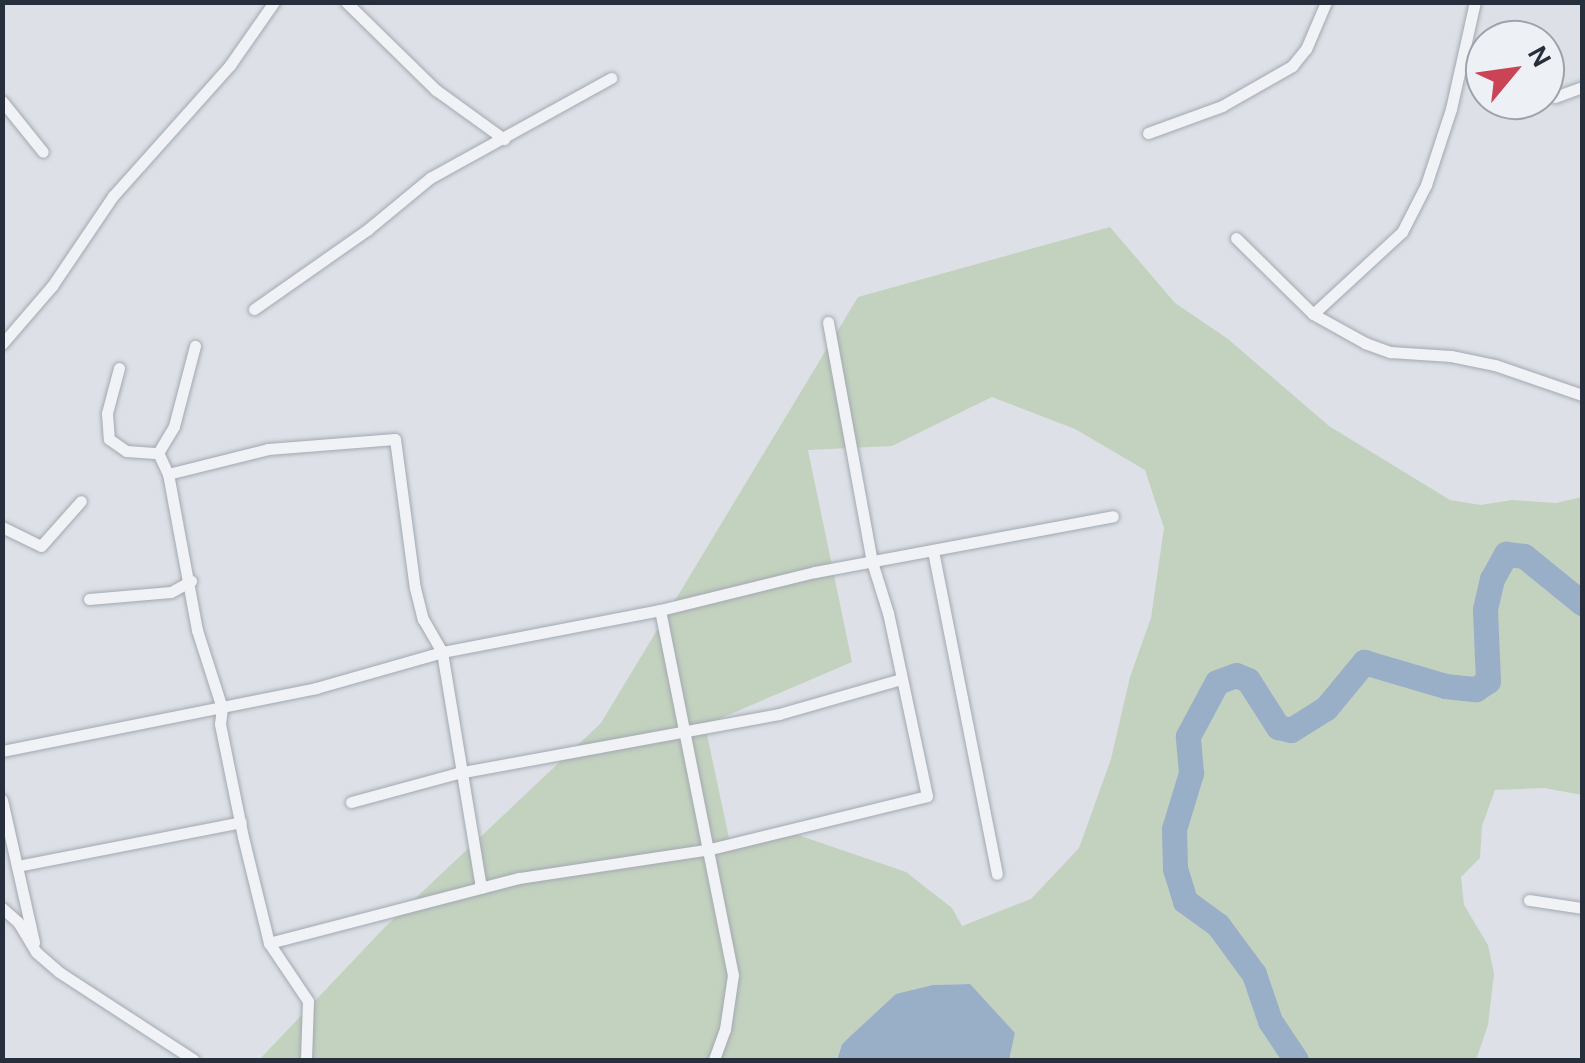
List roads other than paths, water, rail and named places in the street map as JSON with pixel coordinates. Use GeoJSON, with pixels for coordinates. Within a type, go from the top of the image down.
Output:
{"type":"FeatureCollection","features":[{"type":"Feature","properties":{"kind":"street"},"geometry":{"type":"LineString","coordinates":[[2,344],[52,286],[113,196],[230,64],[274,2]]}},
{"type":"Feature","properties":{"kind":"street"},"geometry":{"type":"LineString","coordinates":[[346,2],[436,90],[504,138]]}},
{"type":"Feature","properties":{"kind":"street"},"geometry":{"type":"LineString","coordinates":[[1148,133],[1222,106],[1292,66],[1306,49],[1326,2]]}},
{"type":"Feature","properties":{"kind":"street"},"geometry":{"type":"LineString","coordinates":[[1313,314],[1402,232],[1426,185],[1450,109],[1475,2]]}},
{"type":"Feature","properties":{"kind":"street"},"geometry":{"type":"LineString","coordinates":[[254,309],[367,230],[430,178],[610,78]]}},
{"type":"Feature","properties":{"kind":"street"},"geometry":{"type":"LineString","coordinates":[[2,101],[42,152]]}},
{"type":"Feature","properties":{"kind":"street"},"geometry":{"type":"LineString","coordinates":[[1236,238],[1313,314],[1390,352],[1452,356],[1495,365],[1582,395]]}},
{"type":"Feature","properties":{"kind":"street"},"geometry":{"type":"LineString","coordinates":[[269,943],[519,878],[710,850],[927,796],[872,562],[828,322]]}},
{"type":"Feature","properties":{"kind":"street"},"geometry":{"type":"LineString","coordinates":[[158,453],[174,426],[195,346]]}},
{"type":"Feature","properties":{"kind":"street"},"geometry":{"type":"LineString","coordinates":[[119,368],[107,414],[110,439],[126,451],[158,453]]}},
{"type":"Feature","properties":{"kind":"street"},"geometry":{"type":"LineString","coordinates":[[168,474],[268,449],[395,440],[415,588],[423,619],[442,652],[458,773],[481,888]]}},
{"type":"Feature","properties":{"kind":"street"},"geometry":{"type":"LineString","coordinates":[[158,453],[168,474],[191,581],[197,630],[222,708],[220,724],[269,943],[308,1001],[306,1060]]}},
{"type":"Feature","properties":{"kind":"street"},"geometry":{"type":"LineString","coordinates":[[2,527],[40,546],[81,501]]}},
{"type":"Feature","properties":{"kind":"street"},"geometry":{"type":"LineString","coordinates":[[2,751],[316,688],[442,652],[1113,516]]}},
{"type":"Feature","properties":{"kind":"street"},"geometry":{"type":"LineString","coordinates":[[933,551],[997,874]]}},
{"type":"Feature","properties":{"kind":"street"},"geometry":{"type":"LineString","coordinates":[[89,599],[170,592],[191,581]]}},
{"type":"Feature","properties":{"kind":"street"},"geometry":{"type":"LineString","coordinates":[[660,610],[733,976],[725,1029],[714,1060]]}},
{"type":"Feature","properties":{"kind":"street"},"geometry":{"type":"LineString","coordinates":[[351,802],[458,773],[779,714],[901,679]]}},
{"type":"Feature","properties":{"kind":"street"},"geometry":{"type":"LineString","coordinates":[[2,800],[36,952]]}},
{"type":"Feature","properties":{"kind":"street"},"geometry":{"type":"LineString","coordinates":[[17,866],[241,822]]}},
{"type":"Feature","properties":{"kind":"street"},"geometry":{"type":"LineString","coordinates":[[1529,900],[1582,908]]}},
{"type":"Feature","properties":{"kind":"street"},"geometry":{"type":"LineString","coordinates":[[2,908],[18,922],[36,952],[59,972],[194,1060]]}},
{"type":"Feature","properties":{"kind":"water"},"geometry":{"type":"Polygon","coordinates":[[[970,984],[1015,1033],[1009,1060],[837,1060],[842,1044],[896,994],[933,985],[970,984]]]}},
{"type":"Feature","properties":{"kind":"waterway"},"geometry":{"type":"LineString","coordinates":[[1296,1060],[1270,1021],[1254,974],[1218,925],[1185,901],[1175,869],[1174,829],[1191,773],[1188,736],[1217,682],[1236,675],[1248,680],[1278,727],[1291,730],[1326,708],[1364,662],[1445,686],[1476,689],[1488,681],[1485,609],[1492,579],[1506,554],[1524,556],[1582,603]]}}]}
